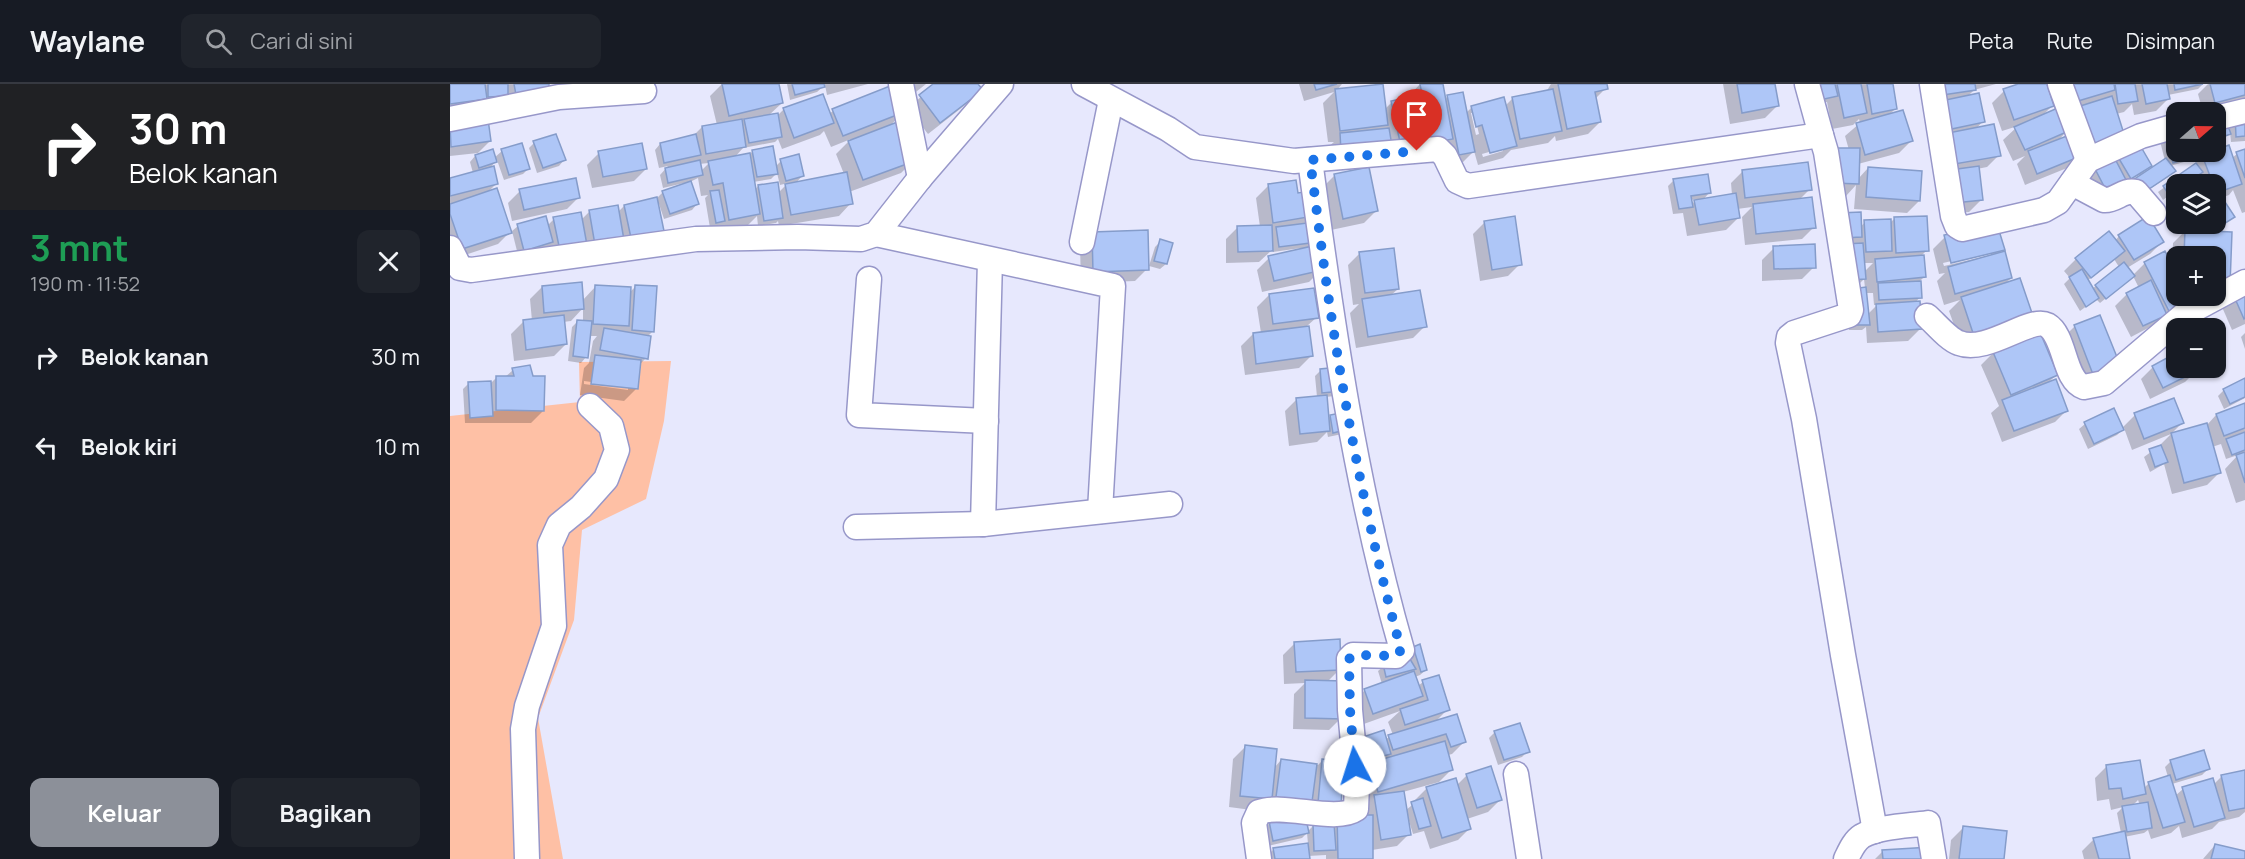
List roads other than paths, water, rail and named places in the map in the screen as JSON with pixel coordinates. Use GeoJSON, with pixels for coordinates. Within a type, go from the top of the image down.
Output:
{"type":"FeatureCollection","features":[{"type":"Feature","properties":{"kind":"street"},"geometry":{"type":"LineString","coordinates":[[901,84],[920,178]]}},
{"type":"Feature","properties":{"kind":"street"},"geometry":{"type":"LineString","coordinates":[[876,234],[920,178],[1001,84]]}},
{"type":"Feature","properties":{"kind":"street"},"geometry":{"type":"LineString","coordinates":[[1084,84],[1168,129],[1195,147],[1294,161],[1438,149],[1445,156],[1457,182],[1468,186],[1821,135]]}},
{"type":"Feature","properties":{"kind":"street"},"geometry":{"type":"LineString","coordinates":[[1807,84],[1826,152],[1851,310],[1849,315],[1833,322],[1794,333],[1789,337],[1788,343],[1804,419],[1843,656],[1875,831]]}},
{"type":"Feature","properties":{"kind":"street"},"geometry":{"type":"LineString","coordinates":[[1932,84],[1953,216],[1959,229],[1965,230],[2044,210],[2058,202],[2088,160],[2141,136],[2166,129]]}},
{"type":"Feature","properties":{"kind":"street"},"geometry":{"type":"LineString","coordinates":[[2060,84],[2088,160]]}},
{"type":"Feature","properties":{"kind":"street"},"geometry":{"type":"LineString","coordinates":[[450,119],[559,96],[645,91]]}},
{"type":"Feature","properties":{"kind":"street"},"geometry":{"type":"LineString","coordinates":[[1082,242],[1111,100]]}},
{"type":"Feature","properties":{"kind":"street"},"geometry":{"type":"LineString","coordinates":[[2226,116],[2245,111]]}},
{"type":"Feature","properties":{"kind":"street"},"geometry":{"type":"LineString","coordinates":[[1259,859],[1254,824],[1258,812],[1272,809],[1324,813],[1352,812],[1356,809],[1357,784],[1350,710],[1349,659],[1353,655],[1396,656],[1401,650],[1391,616],[1355,450],[1331,314],[1310,160]]}},
{"type":"Feature","properties":{"kind":"street"},"geometry":{"type":"LineString","coordinates":[[2072,183],[2104,200],[2109,200],[2126,191],[2136,192],[2154,213]]}},
{"type":"Feature","properties":{"kind":"street"},"geometry":{"type":"LineString","coordinates":[[450,248],[460,268],[471,270],[696,239],[798,237],[861,239],[876,234],[1113,286],[1100,511]]}},
{"type":"Feature","properties":{"kind":"street"},"geometry":{"type":"LineString","coordinates":[[983,524],[990,260]]}},
{"type":"Feature","properties":{"kind":"street"},"geometry":{"type":"LineString","coordinates":[[869,279],[859,415],[986,421]]}},
{"type":"Feature","properties":{"kind":"street"},"geometry":{"type":"LineString","coordinates":[[1927,316],[1957,343],[1975,346],[2036,323],[2047,325],[2055,335],[2076,382],[2084,387],[2104,383],[2184,315],[2245,282]]}},
{"type":"Feature","properties":{"kind":"street"},"geometry":{"type":"LineString","coordinates":[[527,859],[524,729],[527,706],[554,626],[550,545],[559,525],[581,507],[606,479],[618,450],[611,426],[590,406]]}},
{"type":"Feature","properties":{"kind":"street"},"geometry":{"type":"LineString","coordinates":[[856,527],[983,524],[1170,504]]}},
{"type":"Feature","properties":{"kind":"street"},"geometry":{"type":"LineString","coordinates":[[1516,774],[1529,859]]}},
{"type":"Feature","properties":{"kind":"street"},"geometry":{"type":"LineString","coordinates":[[1846,859],[1852,845],[1861,836],[1875,831],[1928,823],[1934,859]]}}]}
